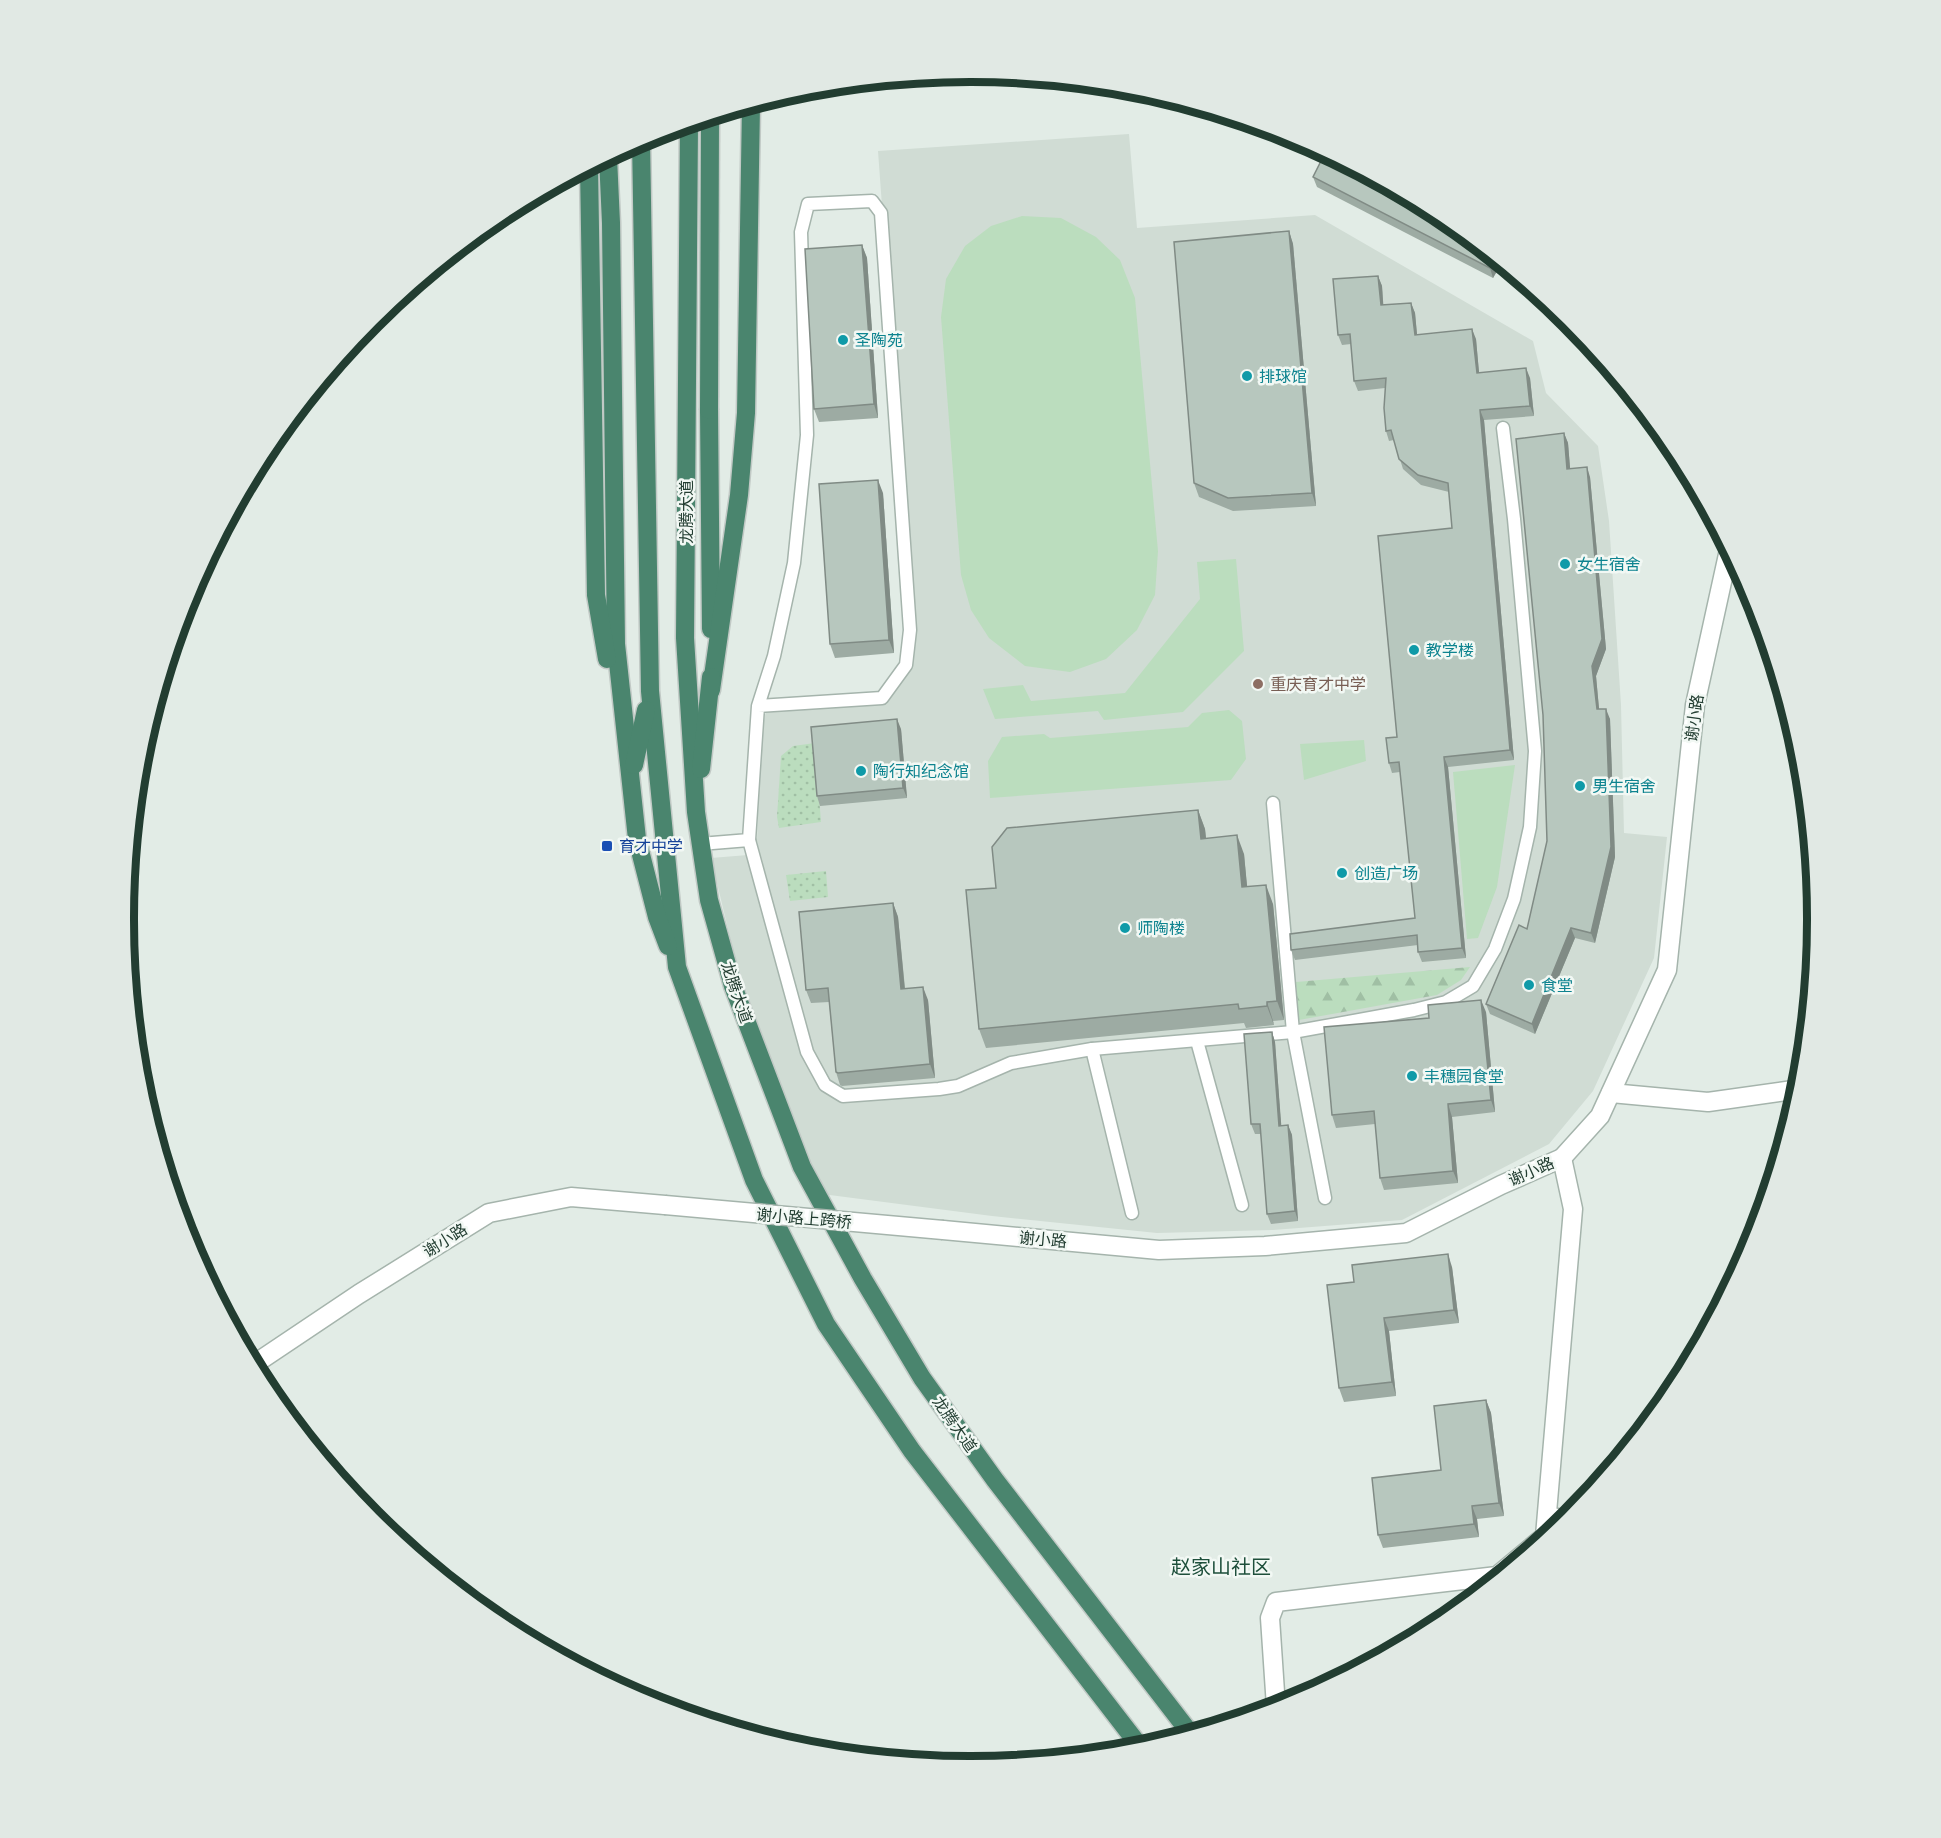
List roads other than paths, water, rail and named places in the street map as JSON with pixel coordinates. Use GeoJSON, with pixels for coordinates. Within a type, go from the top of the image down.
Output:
{"type":"FeatureCollection","features":[{"type":"Feature","properties":{"kind":"highway"},"geometry":{"type":"LineString","coordinates":[[696,812],[739,495],[746,413],[751,112]]}},
{"type":"Feature","properties":{"kind":"highway"},"geometry":{"type":"LineString","coordinates":[[710,125],[711,690]]}},
{"type":"Feature","properties":{"kind":"highway","name":"龙腾大道"},"geometry":{"type":"LineString","coordinates":[[689,132],[685,638],[700,843],[709,900],[733,986],[802,1167],[863,1279],[922,1378],[988,1471],[1186,1727]]}},
{"type":"Feature","properties":{"kind":"highway"},"geometry":{"type":"LineString","coordinates":[[641,150],[650,691],[677,967]]}},
{"type":"Feature","properties":{"kind":"highway"},"geometry":{"type":"LineString","coordinates":[[609,165],[616,644],[637,839],[657,917],[754,1180],[826,1324],[912,1451],[1134,1739]]}},
{"type":"Feature","properties":{"kind":"highway"},"geometry":{"type":"LineString","coordinates":[[590,175],[596,595],[610,681],[631,781]]}},
{"type":"Feature","properties":{"kind":"highway"},"geometry":{"type":"LineString","coordinates":[[631,781],[650,691]]}},
{"type":"Feature","properties":{"kind":"street","name":"谢小路"},"geometry":{"type":"LineString","coordinates":[[943,1230],[1159,1250],[1265,1246],[1406,1233],[1501,1185],[1562,1158],[1600,1116],[1666,970],[1695,705],[1726,561]]}},
{"type":"Feature","properties":{"kind":"street"},"geometry":{"type":"LineString","coordinates":[[1611,1093],[1708,1102],[1789,1091]]}},
{"type":"Feature","properties":{"kind":"street"},"geometry":{"type":"LineString","coordinates":[[1547,1525],[1573,1209],[1562,1158]]}},
{"type":"Feature","properties":{"kind":"street","name":"谢小路"},"geometry":{"type":"LineString","coordinates":[[260,1360],[359,1294],[489,1213],[571,1197],[665,1205]]}},
{"type":"Feature","properties":{"kind":"street","name":"谢小路上跨桥"},"geometry":{"type":"LineString","coordinates":[[665,1205],[943,1230]]}},
{"type":"Feature","properties":{"kind":"street"},"geometry":{"type":"LineString","coordinates":[[1548,1516],[1554,1517]]}},
{"type":"Feature","properties":{"kind":"street"},"geometry":{"type":"LineString","coordinates":[[1275,1698],[1270,1618],[1276,1602],[1487,1577]]}},
{"type":"Feature","properties":{"kind":"lane"},"geometry":{"type":"LineString","coordinates":[[758,706],[882,698],[906,665],[910,630],[881,213],[872,201],[808,204],[801,232],[806,446],[794,563],[774,656],[758,706],[749,840],[807,1052],[825,1085],[843,1096],[939,1089],[958,1086],[1011,1063],[1092,1049],[1293,1032],[1446,1002],[1473,986],[1495,949],[1514,899],[1530,827],[1535,751],[1514,519],[1503,428]]}},
{"type":"Feature","properties":{"kind":"lane"},"geometry":{"type":"LineString","coordinates":[[1273,803],[1293,1032],[1325,1198]]}},
{"type":"Feature","properties":{"kind":"lane"},"geometry":{"type":"LineString","coordinates":[[700,843],[749,840]]}},
{"type":"Feature","properties":{"kind":"lane"},"geometry":{"type":"LineString","coordinates":[[1197,1041],[1242,1205]]}},
{"type":"Feature","properties":{"kind":"lane"},"geometry":{"type":"LineString","coordinates":[[1092,1049],[1132,1213]]}},
{"type":"Feature","properties":{"kind":"place","name":"圣陶苑"},"geometry":{"type":"Point","coordinates":[843,340]}},
{"type":"Feature","properties":{"kind":"place","name":"排球馆"},"geometry":{"type":"Point","coordinates":[1247,376]}},
{"type":"Feature","properties":{"kind":"place","name":"女生宿舍"},"geometry":{"type":"Point","coordinates":[1565,564]}},
{"type":"Feature","properties":{"kind":"place","name":"教学楼"},"geometry":{"type":"Point","coordinates":[1414,650]}},
{"type":"Feature","properties":{"kind":"place","name":"重庆育才中学"},"geometry":{"type":"Point","coordinates":[1258,684]}},
{"type":"Feature","properties":{"kind":"place","name":"陶行知纪念馆"},"geometry":{"type":"Point","coordinates":[861,771]}},
{"type":"Feature","properties":{"kind":"place","name":"男生宿舍"},"geometry":{"type":"Point","coordinates":[1580,786]}},
{"type":"Feature","properties":{"kind":"place","name":"育才中学"},"geometry":{"type":"Point","coordinates":[607,846]}},
{"type":"Feature","properties":{"kind":"place","name":"创造广场"},"geometry":{"type":"Point","coordinates":[1342,873]}},
{"type":"Feature","properties":{"kind":"place","name":"师陶楼"},"geometry":{"type":"Point","coordinates":[1125,928]}},
{"type":"Feature","properties":{"kind":"place","name":"食堂"},"geometry":{"type":"Point","coordinates":[1529,985]}},
{"type":"Feature","properties":{"kind":"place","name":"丰穗园食堂"},"geometry":{"type":"Point","coordinates":[1412,1076]}},
{"type":"Feature","properties":{"kind":"district","name":"赵家山社区"},"geometry":{"type":"Point","coordinates":[1221,1567]}}]}
